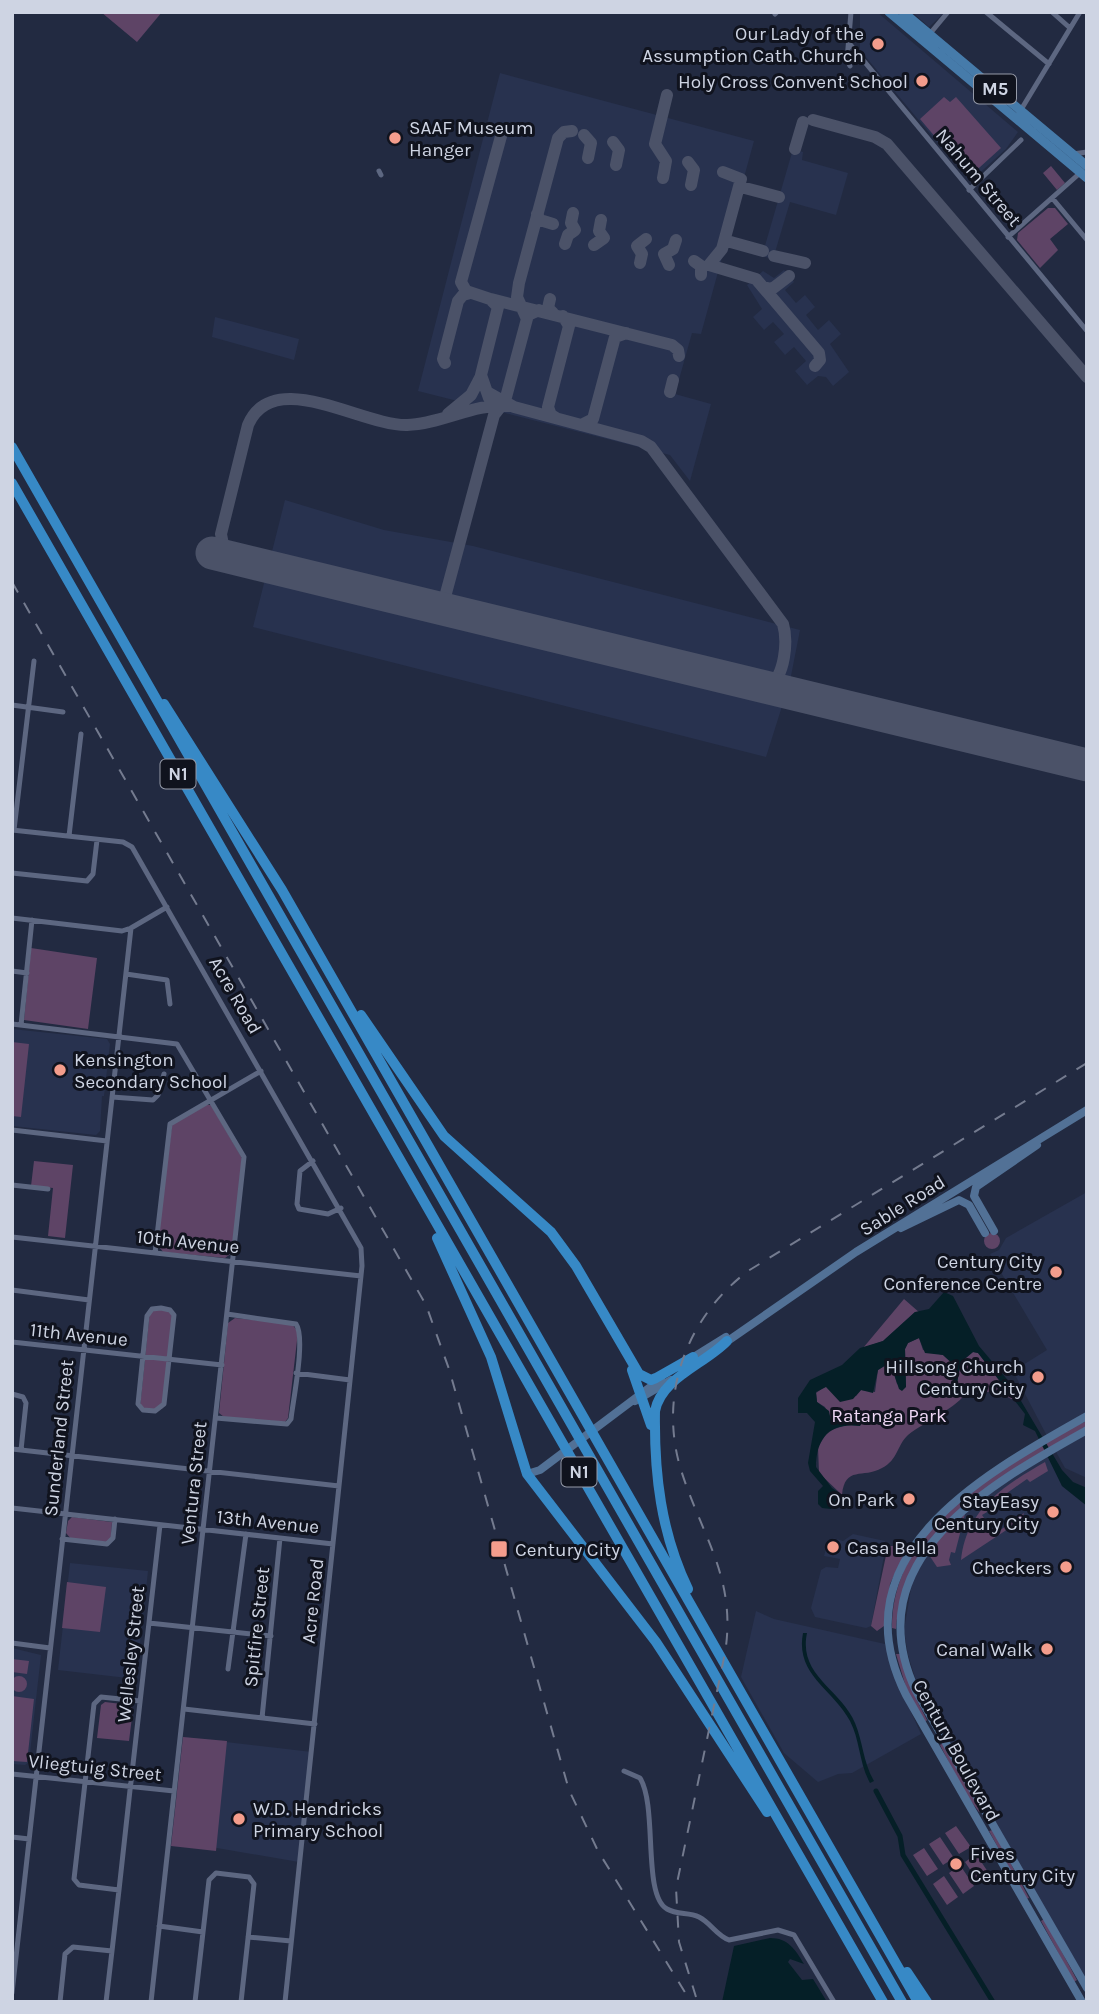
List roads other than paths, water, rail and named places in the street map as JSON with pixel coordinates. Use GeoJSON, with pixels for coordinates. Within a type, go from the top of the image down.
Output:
{"type":"FeatureCollection","features":[{"type":"Feature","properties":{"kind":"highway","name":"N1"},"geometry":{"type":"LineString","coordinates":[[12,447],[902,2002]]}},
{"type":"Feature","properties":{"kind":"highway","name":"N1"},"geometry":{"type":"LineString","coordinates":[[12,483],[883,2002]]}},
{"type":"Feature","properties":{"kind":"highway"},"geometry":{"type":"LineString","coordinates":[[112,625],[243,827],[321,957],[918,2002]]}},
{"type":"Feature","properties":{"kind":"highway"},"geometry":{"type":"LineString","coordinates":[[321,957],[444,1136],[534,1216],[557,1241],[576,1266],[623,1350],[643,1378],[656,1378],[682,1368],[727,1341]]}},
{"type":"Feature","properties":{"kind":"highway"},"geometry":{"type":"LineString","coordinates":[[345,1065],[440,1244],[480,1329],[530,1476],[656,1642],[812,1879]]}},
{"type":"Feature","properties":{"kind":"highway"},"geometry":{"type":"LineString","coordinates":[[623,1350],[640,1397],[657,1458]]}},
{"type":"Feature","properties":{"kind":"highway"},"geometry":{"type":"LineString","coordinates":[[682,1368],[656,1405],[657,1458],[667,1538],[709,1637]]}},
{"type":"Feature","properties":{"kind":"highway"},"geometry":{"type":"LineString","coordinates":[[853,1889],[928,2002]]}},
{"type":"Feature","properties":{"kind":"main road","name":"M5"},"geometry":{"type":"LineString","coordinates":[[889,12],[927,37]]}},
{"type":"Feature","properties":{"kind":"main road","name":"M5"},"geometry":{"type":"LineString","coordinates":[[903,12],[927,37],[1085,171]]}},
{"type":"Feature","properties":{"kind":"main road","name":"M5"},"geometry":{"type":"LineString","coordinates":[[1018,115],[1072,154],[1085,171]]}},
{"type":"Feature","properties":{"kind":"main road","name":"Sable Road"},"geometry":{"type":"LineString","coordinates":[[530,1476],[682,1368],[895,1228],[1087,1110]]}},
{"type":"Feature","properties":{"kind":"main road"},"geometry":{"type":"LineString","coordinates":[[994,1231],[974,1196],[977,1186],[1029,1152],[1046,1135]]}},
{"type":"Feature","properties":{"kind":"main road"},"geometry":{"type":"LineString","coordinates":[[895,1228],[909,1226],[959,1200],[969,1205],[985,1233]]}},
{"type":"Feature","properties":{"kind":"main road","name":"Sable Road"},"geometry":{"type":"LineString","coordinates":[[727,1341],[738,1332]]}},
{"type":"Feature","properties":{"kind":"main road","name":"Century Boulevard"},"geometry":{"type":"LineString","coordinates":[[1082,2002],[906,1695],[894,1666],[889,1630],[896,1580],[918,1539],[957,1497],[1038,1444],[1087,1416]]}},
{"type":"Feature","properties":{"kind":"main road","name":"Century Boulevard"},"geometry":{"type":"LineString","coordinates":[[1087,1430],[991,1486],[953,1518],[913,1573],[903,1604],[901,1646],[916,1691],[1087,1988]]}},
{"type":"Feature","properties":{"kind":"main road"},"geometry":{"type":"LineString","coordinates":[[957,1497],[965,1500],[991,1486]]}},
{"type":"Feature","properties":{"kind":"street"},"geometry":{"type":"LineString","coordinates":[[850,66],[847,60],[851,12]]}},
{"type":"Feature","properties":{"kind":"street"},"geometry":{"type":"LineString","coordinates":[[927,37],[948,12]]}},
{"type":"Feature","properties":{"kind":"street"},"geometry":{"type":"LineString","coordinates":[[986,12],[1049,64]]}},
{"type":"Feature","properties":{"kind":"street"},"geometry":{"type":"LineString","coordinates":[[1052,12],[1070,28]]}},
{"type":"Feature","properties":{"kind":"street"},"geometry":{"type":"LineString","coordinates":[[1018,115],[1080,12]]}},
{"type":"Feature","properties":{"kind":"street","name":"Nahum Street"},"geometry":{"type":"LineString","coordinates":[[849,43],[1087,331]]}},
{"type":"Feature","properties":{"kind":"street"},"geometry":{"type":"LineString","coordinates":[[969,190],[1021,139]]}},
{"type":"Feature","properties":{"kind":"street"},"geometry":{"type":"LineString","coordinates":[[1008,237],[1085,171],[1086,152],[1072,154]]}},
{"type":"Feature","properties":{"kind":"street"},"geometry":{"type":"LineString","coordinates":[[1053,200],[1087,240]]}},
{"type":"Feature","properties":{"kind":"street"},"geometry":{"type":"LineString","coordinates":[[12,873],[87,881],[93,874],[97,839],[13,830],[34,661]]}},
{"type":"Feature","properties":{"kind":"street"},"geometry":{"type":"LineString","coordinates":[[12,705],[63,712]]}},
{"type":"Feature","properties":{"kind":"street"},"geometry":{"type":"LineString","coordinates":[[69,836],[81,734]]}},
{"type":"Feature","properties":{"kind":"street","name":"Acre Road"},"geometry":{"type":"LineString","coordinates":[[97,839],[131,846],[360,1244],[361,1276],[351,1380],[285,2002]]}},
{"type":"Feature","properties":{"kind":"street"},"geometry":{"type":"LineString","coordinates":[[12,918],[122,931],[167,907]]}},
{"type":"Feature","properties":{"kind":"street"},"geometry":{"type":"LineString","coordinates":[[21,1025],[32,920]]}},
{"type":"Feature","properties":{"kind":"street","name":"Sunderland Street"},"geometry":{"type":"LineString","coordinates":[[12,1993],[131,928]]}},
{"type":"Feature","properties":{"kind":"street"},"geometry":{"type":"LineString","coordinates":[[12,971],[27,972]]}},
{"type":"Feature","properties":{"kind":"street"},"geometry":{"type":"LineString","coordinates":[[126,974],[167,980],[170,1004]]}},
{"type":"Feature","properties":{"kind":"street"},"geometry":{"type":"LineString","coordinates":[[12,1024],[119,1036]]}},
{"type":"Feature","properties":{"kind":"street","name":"Ventura Street"},"geometry":{"type":"LineString","coordinates":[[119,1036],[177,1044],[244,1157],[151,2002]]}},
{"type":"Feature","properties":{"kind":"street"},"geometry":{"type":"LineString","coordinates":[[155,1253],[169,1127],[261,1071]]}},
{"type":"Feature","properties":{"kind":"street"},"geometry":{"type":"LineString","coordinates":[[112,1097],[153,1100],[158,1095],[164,1074]]}},
{"type":"Feature","properties":{"kind":"street"},"geometry":{"type":"LineString","coordinates":[[12,1130],[107,1141]]}},
{"type":"Feature","properties":{"kind":"street"},"geometry":{"type":"LineString","coordinates":[[313,1161],[300,1171],[297,1204],[299,1209],[328,1214],[341,1208]]}},
{"type":"Feature","properties":{"kind":"street"},"geometry":{"type":"LineString","coordinates":[[12,1185],[48,1189]]}},
{"type":"Feature","properties":{"kind":"street","name":"10th Avenue"},"geometry":{"type":"LineString","coordinates":[[12,1237],[361,1276]]}},
{"type":"Feature","properties":{"kind":"street"},"geometry":{"type":"LineString","coordinates":[[12,1290],[89,1300]]}},
{"type":"Feature","properties":{"kind":"street","name":"11th Avenue"},"geometry":{"type":"LineString","coordinates":[[161,1308],[174,1315],[163,1408],[148,1411],[141,1409],[138,1404],[143,1356],[148,1314],[152,1309],[161,1308]]}},
{"type":"Feature","properties":{"kind":"street"},"geometry":{"type":"LineString","coordinates":[[216,1418],[287,1424],[296,1373],[300,1333],[296,1324],[227,1314]]}},
{"type":"Feature","properties":{"kind":"street","name":"11th Avenue"},"geometry":{"type":"LineString","coordinates":[[12,1342],[222,1365]]}},
{"type":"Feature","properties":{"kind":"street"},"geometry":{"type":"LineString","coordinates":[[296,1373],[351,1380]]}},
{"type":"Feature","properties":{"kind":"street"},"geometry":{"type":"LineString","coordinates":[[12,1394],[23,1396],[26,1403],[21,1450]]}},
{"type":"Feature","properties":{"kind":"street"},"geometry":{"type":"LineString","coordinates":[[12,1449],[339,1486]]}},
{"type":"Feature","properties":{"kind":"street","name":"13th Avenue"},"geometry":{"type":"LineString","coordinates":[[12,1508],[333,1544]]}},
{"type":"Feature","properties":{"kind":"street"},"geometry":{"type":"LineString","coordinates":[[62,1539],[107,1544],[113,1538],[115,1519]]}},
{"type":"Feature","properties":{"kind":"street","name":"Wellesley Street"},"geometry":{"type":"LineString","coordinates":[[106,2002],[160,1525]]}},
{"type":"Feature","properties":{"kind":"street"},"geometry":{"type":"LineString","coordinates":[[228,1670],[246,1534]]}},
{"type":"Feature","properties":{"kind":"street","name":"Spitfire Street"},"geometry":{"type":"LineString","coordinates":[[262,1718],[280,1538]]}},
{"type":"Feature","properties":{"kind":"street"},"geometry":{"type":"LineString","coordinates":[[149,1623],[271,1636]]}},
{"type":"Feature","properties":{"kind":"street"},"geometry":{"type":"LineString","coordinates":[[12,1643],[50,1648]]}},
{"type":"Feature","properties":{"kind":"street"},"geometry":{"type":"LineString","coordinates":[[119,1890],[82,1886],[74,1879],[96,1699],[140,1701]]}},
{"type":"Feature","properties":{"kind":"street"},"geometry":{"type":"LineString","coordinates":[[184,1709],[315,1724]]}},
{"type":"Feature","properties":{"kind":"street"},"geometry":{"type":"LineString","coordinates":[[624,1771],[640,1778],[648,1798],[655,1890],[662,1905],[672,1911],[699,1917],[729,1940],[778,1930],[794,1935],[834,2002]]}},
{"type":"Feature","properties":{"kind":"street","name":"Vliegtuig Street"},"geometry":{"type":"LineString","coordinates":[[12,1774],[174,1791]]}},
{"type":"Feature","properties":{"kind":"street"},"geometry":{"type":"LineString","coordinates":[[12,1837],[29,1839]]}},
{"type":"Feature","properties":{"kind":"street"},"geometry":{"type":"LineString","coordinates":[[195,2002],[209,1878],[214,1874],[248,1877],[253,1881],[241,2002]]}},
{"type":"Feature","properties":{"kind":"street"},"geometry":{"type":"LineString","coordinates":[[13,1909],[21,1910]]}},
{"type":"Feature","properties":{"kind":"street"},"geometry":{"type":"LineString","coordinates":[[159,1926],[203,1931]]}},
{"type":"Feature","properties":{"kind":"street"},"geometry":{"type":"LineString","coordinates":[[248,1937],[291,1941]]}},
{"type":"Feature","properties":{"kind":"street"},"geometry":{"type":"LineString","coordinates":[[60,2002],[68,1949],[112,1951]]}},
{"type":"Feature","properties":{"kind":"waterway"},"geometry":{"type":"LineString","coordinates":[[876,1791],[900,1836],[903,1855],[993,2002]]}},
{"type":"Feature","properties":{"kind":"railway"},"geometry":{"type":"LineString","coordinates":[[12,582],[426,1305],[449,1369],[569,1790],[598,1851],[691,2002]]}},
{"type":"Feature","properties":{"kind":"railway"},"geometry":{"type":"LineString","coordinates":[[696,1997],[679,1942],[676,1888],[725,1653],[727,1626],[722,1580],[689,1494],[675,1442],[673,1414],[676,1386],[693,1335],[726,1290],[748,1271],[1087,1063]]}},
{"type":"Feature","properties":{"kind":"place","name":"Our Lady of the Assumption Cath. Church"},"geometry":{"type":"Point","coordinates":[878,44]}},
{"type":"Feature","properties":{"kind":"place","name":"Holy Cross Convent School"},"geometry":{"type":"Point","coordinates":[922,81]}},
{"type":"Feature","properties":{"kind":"place","name":"SAAF Museum Hanger"},"geometry":{"type":"Point","coordinates":[395,138]}},
{"type":"Feature","properties":{"kind":"place","name":"Kensington Secondary School"},"geometry":{"type":"Point","coordinates":[60,1070]}},
{"type":"Feature","properties":{"kind":"place","name":"Century City Conference Centre"},"geometry":{"type":"Point","coordinates":[1056,1272]}},
{"type":"Feature","properties":{"kind":"place","name":"Hillsong Church Century City"},"geometry":{"type":"Point","coordinates":[1038,1377]}},
{"type":"Feature","properties":{"kind":"place","name":"On Park"},"geometry":{"type":"Point","coordinates":[909,1499]}},
{"type":"Feature","properties":{"kind":"place","name":"StayEasy Century City"},"geometry":{"type":"Point","coordinates":[1053,1512]}},
{"type":"Feature","properties":{"kind":"place","name":"Casa Bella"},"geometry":{"type":"Point","coordinates":[833,1547]}},
{"type":"Feature","properties":{"kind":"place","name":"Century City"},"geometry":{"type":"Point","coordinates":[499,1549]}},
{"type":"Feature","properties":{"kind":"place","name":"Checkers"},"geometry":{"type":"Point","coordinates":[1066,1567]}},
{"type":"Feature","properties":{"kind":"place","name":"Canal Walk"},"geometry":{"type":"Point","coordinates":[1047,1649]}},
{"type":"Feature","properties":{"kind":"place","name":"W.D. Hendricks Primary School"},"geometry":{"type":"Point","coordinates":[239,1819]}},
{"type":"Feature","properties":{"kind":"place","name":"Fives Century City"},"geometry":{"type":"Point","coordinates":[956,1864]}},
{"type":"Feature","properties":{"kind":"park label","name":"Ratanga Park"},"geometry":{"type":"Point","coordinates":[889,1415]}}]}
